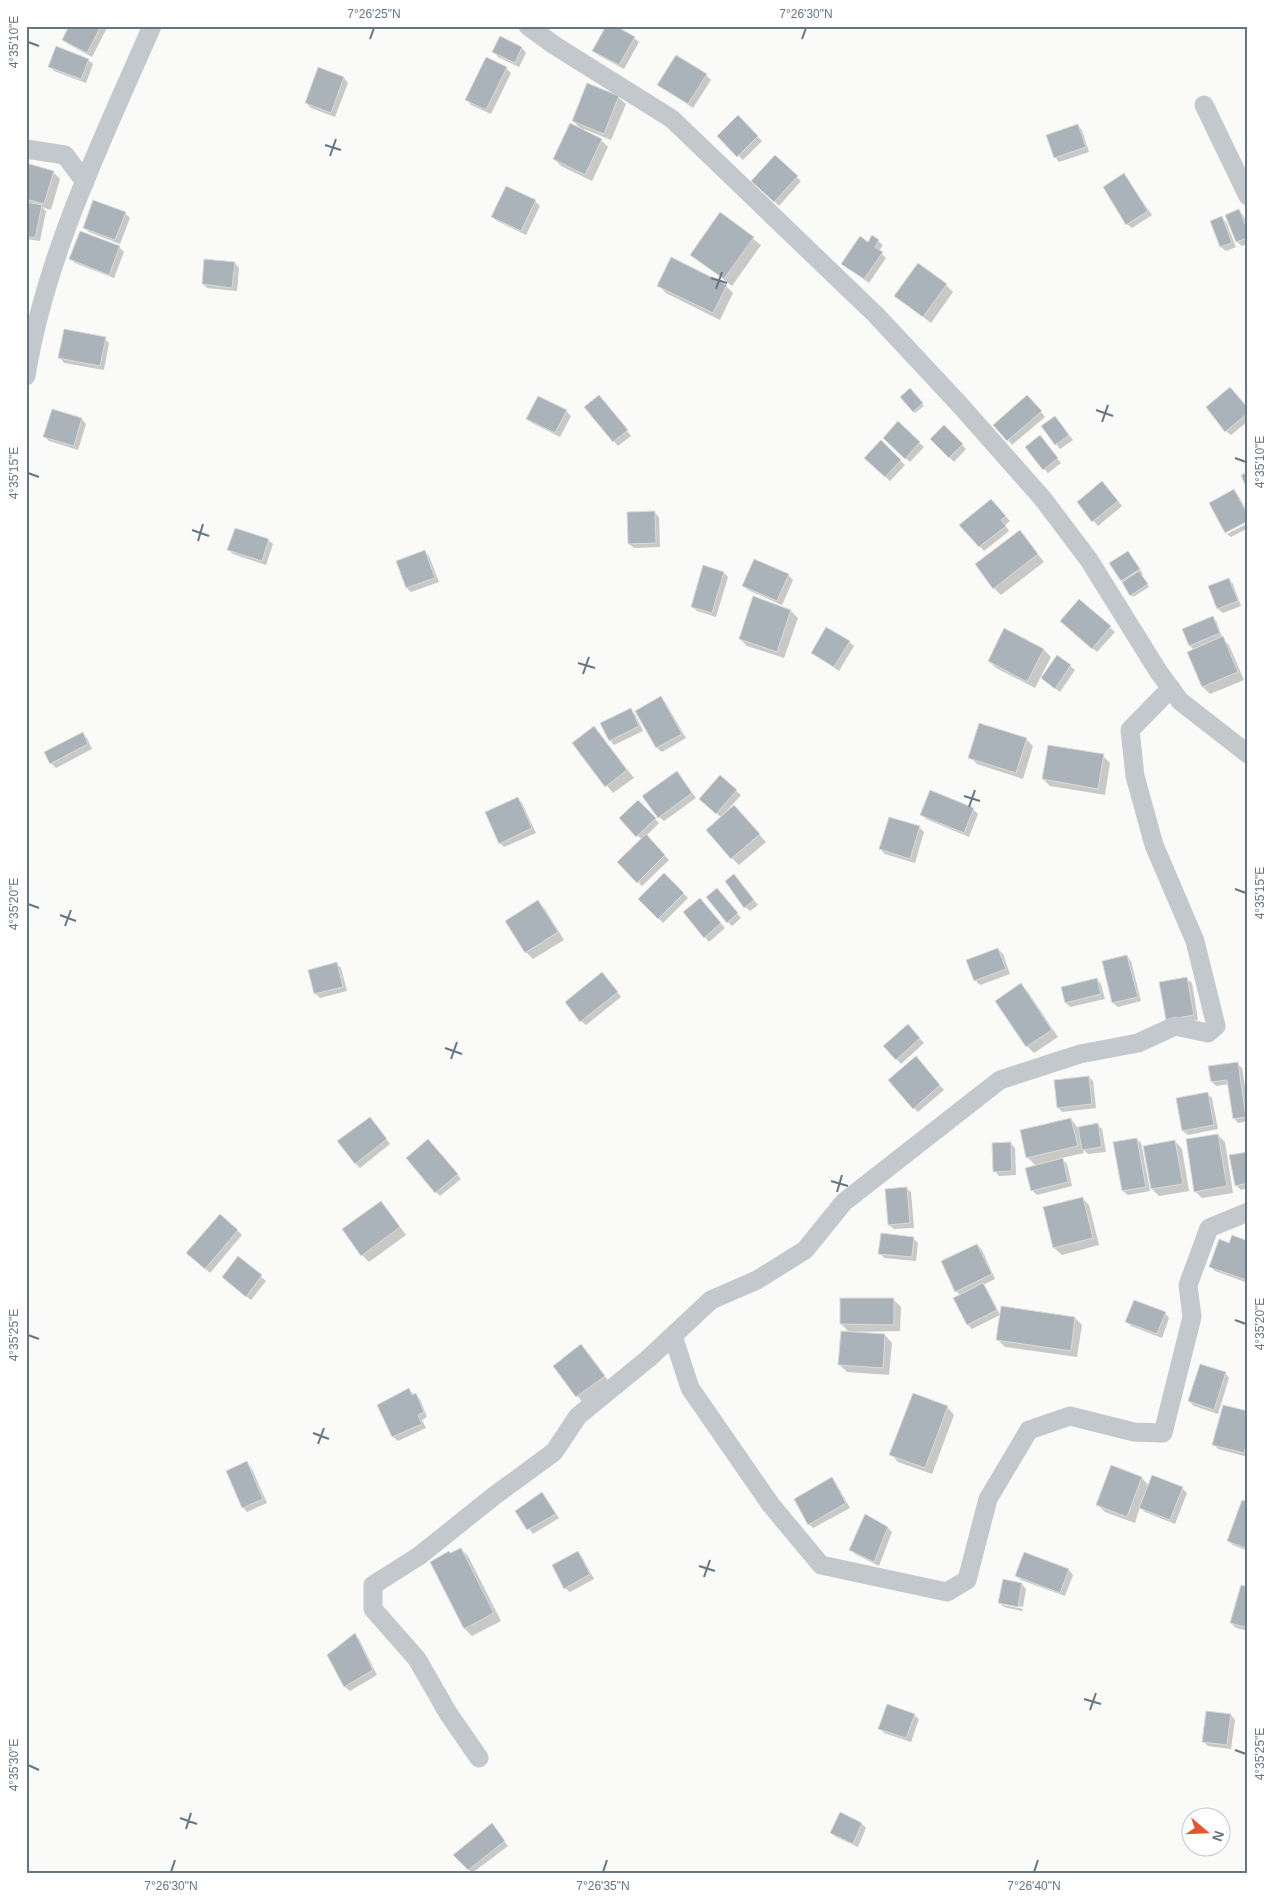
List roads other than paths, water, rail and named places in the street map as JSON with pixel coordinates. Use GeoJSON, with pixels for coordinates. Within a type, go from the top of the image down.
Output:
{"type":"FeatureCollection","features":[{"type":"Feature","properties":{"kind":"street"},"geometry":{"type":"LineString","coordinates":[[26,376],[30,350],[55,259],[85,182],[152,26]]}},
{"type":"Feature","properties":{"kind":"street"},"geometry":{"type":"LineString","coordinates":[[528,26],[554,45],[672,119],[876,315],[960,405],[1043,499],[1089,560],[1180,701],[1248,754]]}},
{"type":"Feature","properties":{"kind":"street"},"geometry":{"type":"LineString","coordinates":[[1204,105],[1248,196]]}},
{"type":"Feature","properties":{"kind":"street"},"geometry":{"type":"LineString","coordinates":[[26,150],[65,155],[85,182]]}},
{"type":"Feature","properties":{"kind":"street"},"geometry":{"type":"LineString","coordinates":[[479,1758],[448,1713],[417,1659],[373,1609],[373,1585],[419,1556],[494,1496],[554,1452],[578,1416],[649,1358],[712,1300],[757,1280],[805,1250],[844,1202],[1000,1080],[1080,1054],[1138,1043],[1175,1026],[1208,1033],[1216,1026],[1195,941],[1154,845],[1135,776],[1130,730],[1171,688]]}},
{"type":"Feature","properties":{"kind":"street"},"geometry":{"type":"LineString","coordinates":[[673,1336],[690,1388],[771,1505],[821,1565],[947,1592],[967,1580],[988,1499],[1029,1430],[1070,1416],[1134,1432],[1164,1432],[1192,1317],[1188,1285],[1209,1228],[1248,1212]]}}]}
